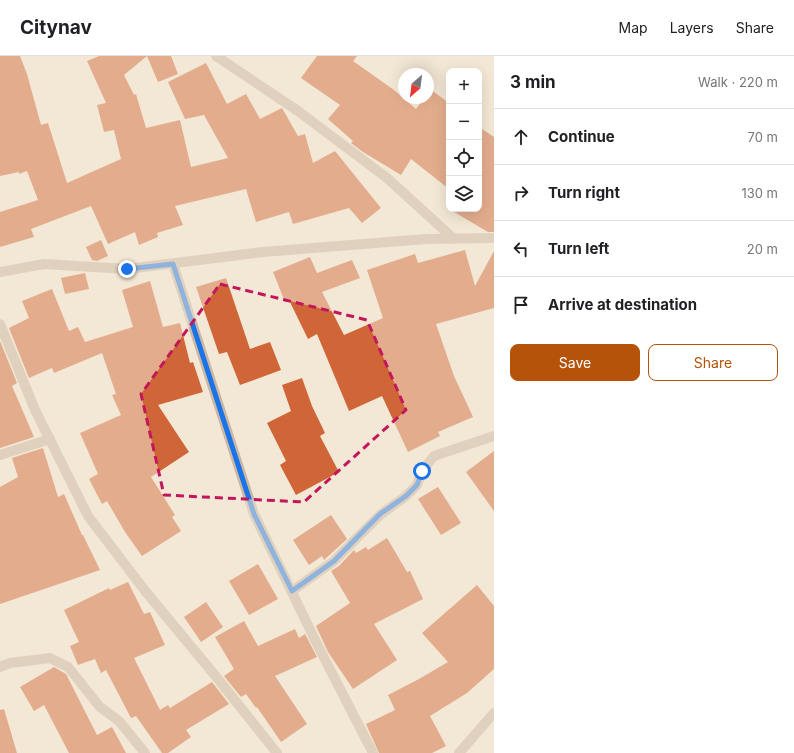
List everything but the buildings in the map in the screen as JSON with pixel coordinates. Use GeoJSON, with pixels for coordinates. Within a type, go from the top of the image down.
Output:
{"type":"FeatureCollection","features":[{"type":"Feature","properties":{"kind":"street"},"geometry":{"type":"LineString","coordinates":[[216,56],[298,111],[388,178],[454,239]]}},
{"type":"Feature","properties":{"kind":"street"},"geometry":{"type":"LineString","coordinates":[[0,272],[44,264],[127,269],[263,252],[426,239],[494,238]]}},
{"type":"Feature","properties":{"kind":"street"},"geometry":{"type":"LineString","coordinates":[[173,264],[254,514],[373,753]]}},
{"type":"Feature","properties":{"kind":"street"},"geometry":{"type":"LineString","coordinates":[[0,324],[35,410],[88,516],[146,592],[277,753]]}},
{"type":"Feature","properties":{"kind":"street"},"geometry":{"type":"LineString","coordinates":[[292,591],[334,561],[380,514],[406,496],[417,485],[422,471],[434,456],[494,436]]}},
{"type":"Feature","properties":{"kind":"street"},"geometry":{"type":"LineString","coordinates":[[0,455],[50,440]]}},
{"type":"Feature","properties":{"kind":"street"},"geometry":{"type":"LineString","coordinates":[[0,667],[10,663],[50,658],[68,667],[100,707],[119,721],[145,753]]}},
{"type":"Feature","properties":{"kind":"street"},"geometry":{"type":"LineString","coordinates":[[459,753],[494,714]]}},
{"type":"Feature","properties":{"kind":"highlighted area"},"geometry":{"type":"Polygon","coordinates":[[[220,284],[367,320],[406,410],[304,502],[164,495],[141,394],[220,284]]]}},
{"type":"Feature","properties":{"kind":"route"},"geometry":{"type":"LineString","coordinates":[[127,269],[173,264],[254,514],[292,591],[334,561],[380,514],[406,496],[417,485],[422,471]]}}]}
